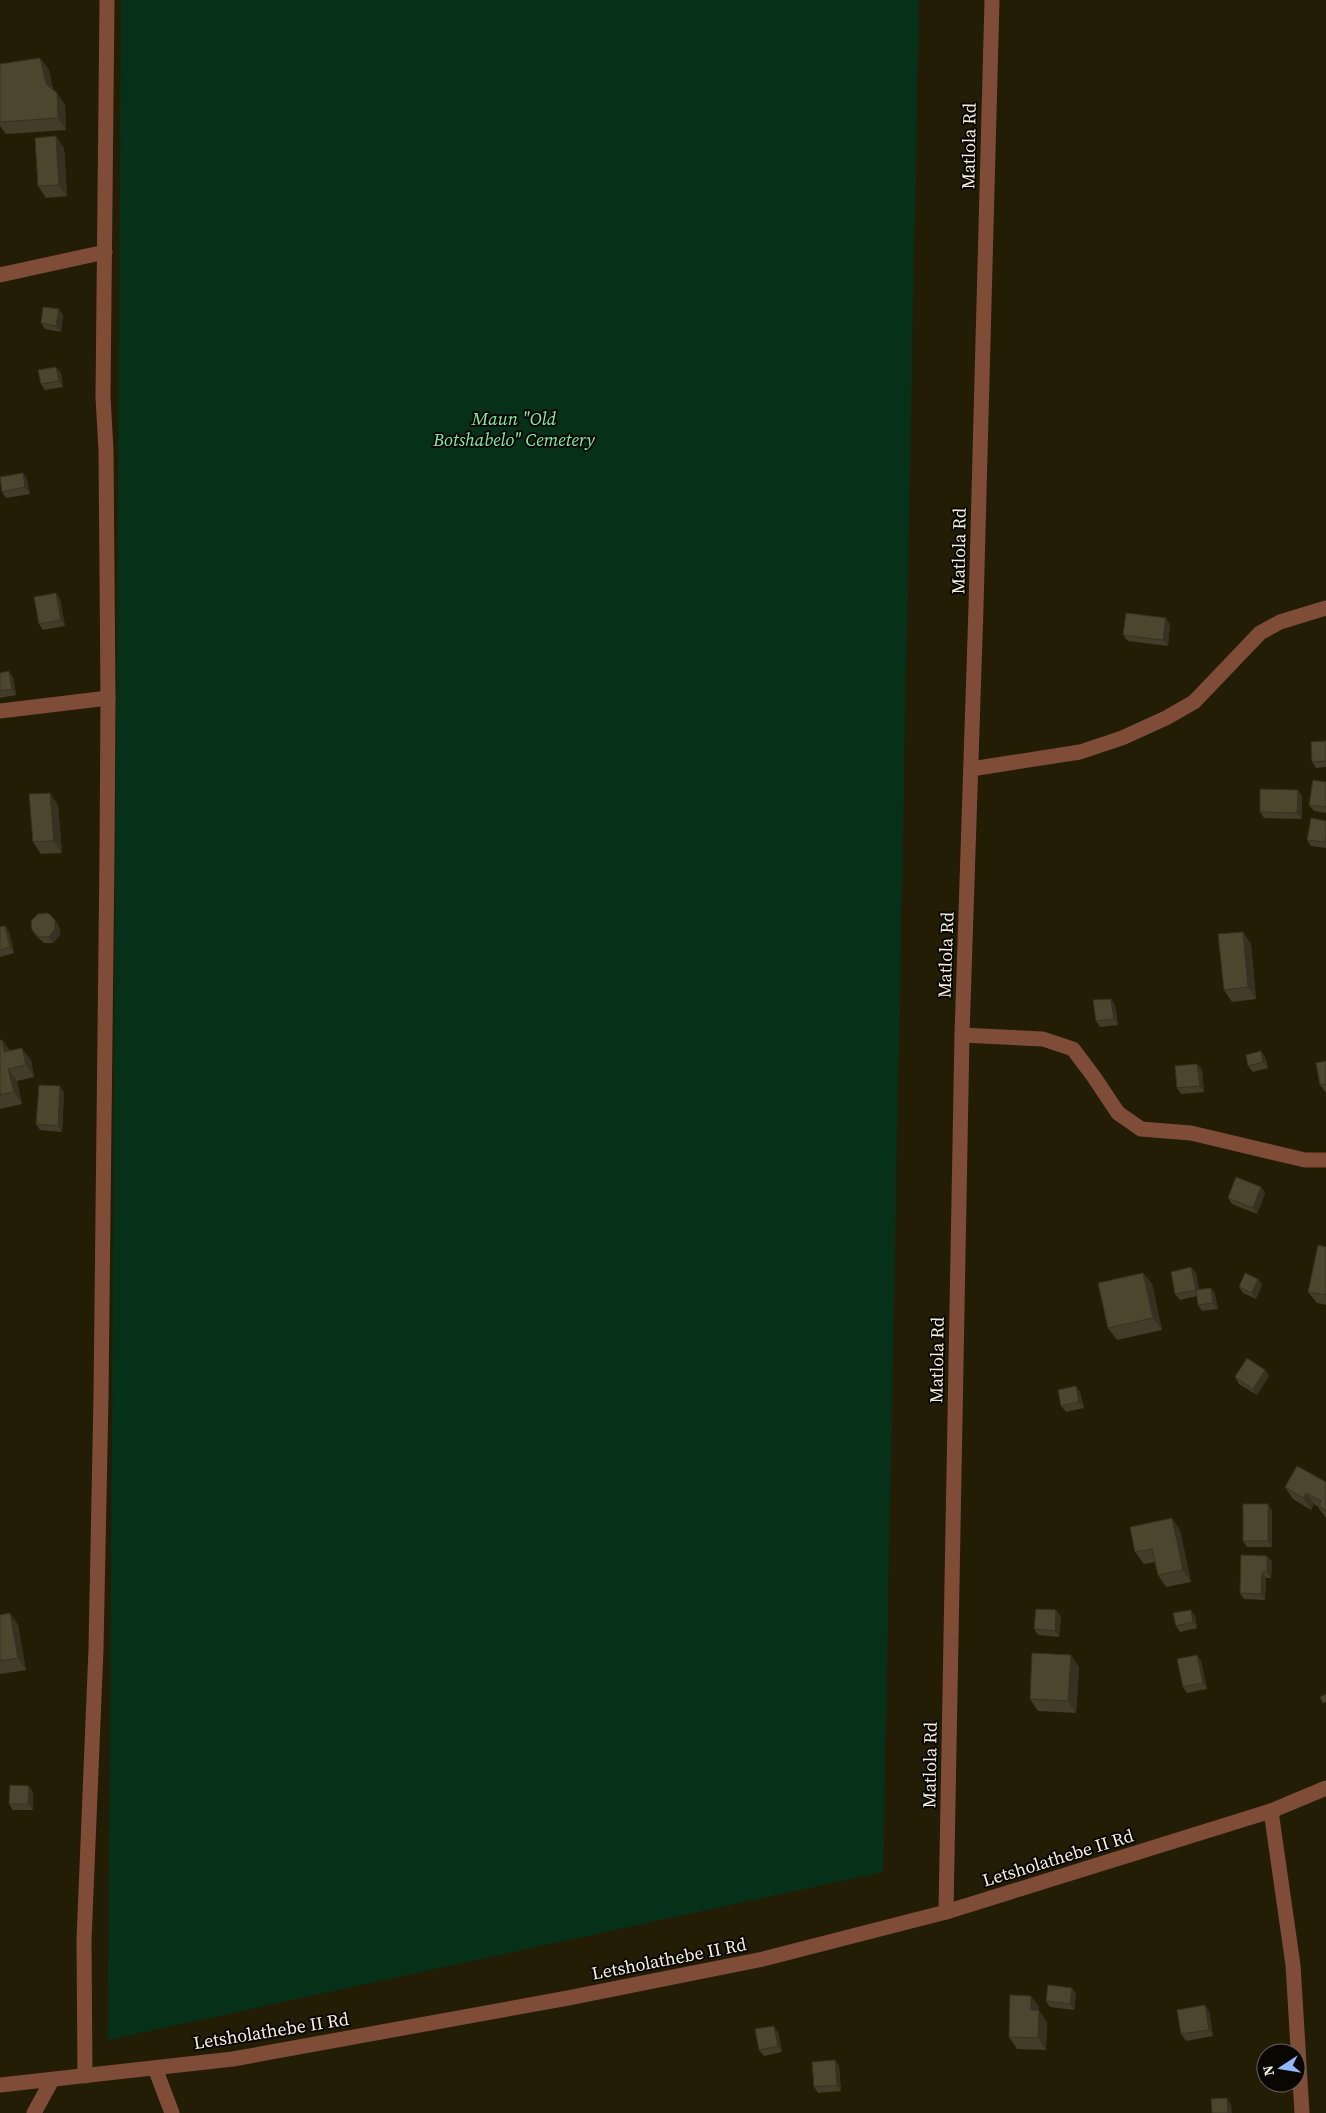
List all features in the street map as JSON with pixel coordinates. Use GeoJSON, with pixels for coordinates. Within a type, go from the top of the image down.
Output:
{"type":"FeatureCollection","features":[{"type":"Feature","properties":{"kind":"street"},"geometry":{"type":"LineString","coordinates":[[85,2076],[84,1940],[96,1649],[101,1406],[108,698],[106,450],[103,397],[107,0]]}},
{"type":"Feature","properties":{"kind":"street","name":"Matlola Rd"},"geometry":{"type":"LineString","coordinates":[[946,1912],[962,1035],[992,0]]}},
{"type":"Feature","properties":{"kind":"street"},"geometry":{"type":"LineString","coordinates":[[0,275],[105,252]]}},
{"type":"Feature","properties":{"kind":"street"},"geometry":{"type":"LineString","coordinates":[[971,769],[1080,752],[1140,730],[1194,702],[1260,634],[1280,622],[1326,608]]}},
{"type":"Feature","properties":{"kind":"street"},"geometry":{"type":"LineString","coordinates":[[0,711],[108,698]]}},
{"type":"Feature","properties":{"kind":"street"},"geometry":{"type":"LineString","coordinates":[[962,1035],[1043,1039],[1073,1049],[1094,1076],[1118,1113],[1141,1129],[1191,1133],[1305,1160],[1326,1160]]}},
{"type":"Feature","properties":{"kind":"street","name":"Letsholathebe II Rd"},"geometry":{"type":"LineString","coordinates":[[0,2085],[233,2059],[577,1996],[763,1959],[946,1912],[1271,1811],[1326,1788]]}},
{"type":"Feature","properties":{"kind":"street"},"geometry":{"type":"LineString","coordinates":[[1271,1811],[1293,1965],[1302,2113]]}},
{"type":"Feature","properties":{"kind":"street"},"geometry":{"type":"LineString","coordinates":[[155,2068],[172,2113]]}},
{"type":"Feature","properties":{"kind":"street"},"geometry":{"type":"LineString","coordinates":[[34,2113],[52,2080]]}},
{"type":"Feature","properties":{"kind":"green space","name":"Maun \"Old Botshabelo\" Cemetery"},"geometry":{"type":"Polygon","coordinates":[[[121,0],[919,0],[883,1872],[108,2040],[121,0]]]}},
{"type":"Feature","properties":{"kind":"building"},"geometry":{"type":"Polygon","coordinates":[[[40,58],[46,84],[57,93],[58,118],[0,122],[0,64],[40,58]]]}},
{"type":"Feature","properties":{"kind":"building"},"geometry":{"type":"Polygon","coordinates":[[[56,136],[59,185],[38,186],[35,138],[56,136]]]}},
{"type":"Feature","properties":{"kind":"building"},"geometry":{"type":"Polygon","coordinates":[[[43,307],[59,309],[56,326],[41,323],[43,307]]]}},
{"type":"Feature","properties":{"kind":"building"},"geometry":{"type":"Polygon","coordinates":[[[56,367],[59,381],[41,384],[38,370],[56,367]]]}},
{"type":"Feature","properties":{"kind":"building"},"geometry":{"type":"Polygon","coordinates":[[[23,473],[25,487],[2,492],[0,477],[23,473]]]}},
{"type":"Feature","properties":{"kind":"building"},"geometry":{"type":"Polygon","coordinates":[[[56,593],[61,620],[39,624],[34,597],[56,593]]]}},
{"type":"Feature","properties":{"kind":"building"},"geometry":{"type":"Polygon","coordinates":[[[1126,613],[1166,618],[1163,640],[1123,635],[1126,613]]]}},
{"type":"Feature","properties":{"kind":"building"},"geometry":{"type":"Polygon","coordinates":[[[9,671],[12,689],[0,691],[0,673],[9,671]]]}},
{"type":"Feature","properties":{"kind":"building"},"geometry":{"type":"Polygon","coordinates":[[[1326,741],[1326,761],[1312,762],[1311,742],[1326,741]]]}},
{"type":"Feature","properties":{"kind":"building"},"geometry":{"type":"Polygon","coordinates":[[[1313,780],[1326,782],[1326,807],[1309,805],[1313,780]]]}},
{"type":"Feature","properties":{"kind":"building"},"geometry":{"type":"Polygon","coordinates":[[[1260,789],[1298,790],[1297,813],[1260,812],[1260,789]]]}},
{"type":"Feature","properties":{"kind":"building"},"geometry":{"type":"Polygon","coordinates":[[[50,793],[54,841],[33,842],[29,794],[50,793]]]}},
{"type":"Feature","properties":{"kind":"building"},"geometry":{"type":"Polygon","coordinates":[[[1311,818],[1326,821],[1325,842],[1307,840],[1311,818]]]}},
{"type":"Feature","properties":{"kind":"building"},"geometry":{"type":"Polygon","coordinates":[[[48,913],[55,920],[55,929],[49,937],[39,937],[32,930],[31,921],[38,914],[48,913]]]}},
{"type":"Feature","properties":{"kind":"building"},"geometry":{"type":"Polygon","coordinates":[[[5,926],[10,947],[0,950],[0,927],[5,926]]]}},
{"type":"Feature","properties":{"kind":"building"},"geometry":{"type":"Polygon","coordinates":[[[1243,932],[1248,987],[1224,990],[1218,934],[1243,932]]]}},
{"type":"Feature","properties":{"kind":"building"},"geometry":{"type":"Polygon","coordinates":[[[1111,999],[1114,1019],[1096,1021],[1093,1000],[1111,999]]]}},
{"type":"Feature","properties":{"kind":"building"},"geometry":{"type":"Polygon","coordinates":[[[0,1040],[2,1040],[4,1052],[22,1048],[26,1065],[8,1069],[14,1092],[0,1095],[0,1040]]]}},
{"type":"Feature","properties":{"kind":"building"},"geometry":{"type":"Polygon","coordinates":[[[1261,1051],[1263,1062],[1248,1066],[1246,1055],[1261,1051]]]}},
{"type":"Feature","properties":{"kind":"building"},"geometry":{"type":"Polygon","coordinates":[[[1326,1061],[1326,1084],[1320,1085],[1316,1063],[1326,1061]]]}},
{"type":"Feature","properties":{"kind":"building"},"geometry":{"type":"Polygon","coordinates":[[[1197,1064],[1200,1086],[1177,1088],[1175,1066],[1197,1064]]]}},
{"type":"Feature","properties":{"kind":"building"},"geometry":{"type":"Polygon","coordinates":[[[39,1085],[60,1086],[58,1126],[36,1124],[39,1085]]]}},
{"type":"Feature","properties":{"kind":"building"},"geometry":{"type":"Polygon","coordinates":[[[1236,1177],[1261,1187],[1253,1208],[1228,1198],[1236,1177]]]}},
{"type":"Feature","properties":{"kind":"building"},"geometry":{"type":"Polygon","coordinates":[[[1318,1245],[1326,1247],[1325,1295],[1308,1292],[1318,1245]]]}},
{"type":"Feature","properties":{"kind":"building"},"geometry":{"type":"Polygon","coordinates":[[[1191,1267],[1196,1290],[1175,1294],[1171,1272],[1191,1267]]]}},
{"type":"Feature","properties":{"kind":"building"},"geometry":{"type":"Polygon","coordinates":[[[1143,1273],[1153,1318],[1108,1328],[1098,1283],[1143,1273]]]}},
{"type":"Feature","properties":{"kind":"building"},"geometry":{"type":"Polygon","coordinates":[[[1245,1273],[1258,1279],[1252,1293],[1239,1287],[1245,1273]]]}},
{"type":"Feature","properties":{"kind":"building"},"geometry":{"type":"Polygon","coordinates":[[[1211,1288],[1213,1303],[1198,1305],[1196,1290],[1211,1288]]]}},
{"type":"Feature","properties":{"kind":"building"},"geometry":{"type":"Polygon","coordinates":[[[1247,1358],[1265,1370],[1253,1389],[1235,1377],[1247,1358]]]}},
{"type":"Feature","properties":{"kind":"building"},"geometry":{"type":"Polygon","coordinates":[[[1076,1386],[1079,1402],[1061,1406],[1058,1390],[1076,1386]]]}},
{"type":"Feature","properties":{"kind":"building"},"geometry":{"type":"Polygon","coordinates":[[[1297,1466],[1326,1482],[1326,1511],[1318,1506],[1321,1501],[1306,1493],[1303,1498],[1285,1487],[1297,1466]]]}},
{"type":"Feature","properties":{"kind":"building"},"geometry":{"type":"Polygon","coordinates":[[[1243,1504],[1268,1504],[1268,1541],[1243,1541],[1243,1504]]]}},
{"type":"Feature","properties":{"kind":"building"},"geometry":{"type":"Polygon","coordinates":[[[1172,1518],[1183,1570],[1158,1575],[1152,1549],[1135,1552],[1130,1527],[1172,1518]]]}},
{"type":"Feature","properties":{"kind":"building"},"geometry":{"type":"Polygon","coordinates":[[[1241,1555],[1267,1556],[1267,1572],[1262,1572],[1261,1594],[1240,1593],[1241,1555]]]}},
{"type":"Feature","properties":{"kind":"building"},"geometry":{"type":"Polygon","coordinates":[[[1036,1609],[1056,1610],[1055,1631],[1034,1629],[1036,1609]]]}},
{"type":"Feature","properties":{"kind":"building"},"geometry":{"type":"Polygon","coordinates":[[[1191,1610],[1193,1622],[1176,1626],[1173,1613],[1191,1610]]]}},
{"type":"Feature","properties":{"kind":"building"},"geometry":{"type":"Polygon","coordinates":[[[10,1613],[18,1658],[0,1661],[0,1615],[10,1613]]]}},
{"type":"Feature","properties":{"kind":"building"},"geometry":{"type":"Polygon","coordinates":[[[1032,1653],[1071,1655],[1068,1701],[1030,1699],[1032,1653]]]}},
{"type":"Feature","properties":{"kind":"building"},"geometry":{"type":"Polygon","coordinates":[[[1197,1655],[1203,1683],[1183,1687],[1177,1659],[1197,1655]]]}},
{"type":"Feature","properties":{"kind":"building"},"geometry":{"type":"Polygon","coordinates":[[[1326,1694],[1326,1702],[1323,1703],[1320,1697],[1326,1694]]]}},
{"type":"Feature","properties":{"kind":"building"},"geometry":{"type":"Polygon","coordinates":[[[10,1785],[29,1786],[28,1804],[9,1804],[10,1785]]]}},
{"type":"Feature","properties":{"kind":"building"},"geometry":{"type":"Polygon","coordinates":[[[1048,1985],[1072,1988],[1070,2004],[1046,2001],[1048,1985]]]}},
{"type":"Feature","properties":{"kind":"building"},"geometry":{"type":"Polygon","coordinates":[[[1010,1995],[1031,1996],[1031,2010],[1039,2010],[1038,2038],[1009,2037],[1010,1995]]]}},
{"type":"Feature","properties":{"kind":"building"},"geometry":{"type":"Polygon","coordinates":[[[1205,2005],[1209,2030],[1181,2034],[1177,2010],[1205,2005]]]}},
{"type":"Feature","properties":{"kind":"building"},"geometry":{"type":"Polygon","coordinates":[[[774,2026],[778,2046],[759,2050],[755,2029],[774,2026]]]}},
{"type":"Feature","properties":{"kind":"building"},"geometry":{"type":"Polygon","coordinates":[[[835,2060],[837,2085],[814,2087],[812,2062],[835,2060]]]}},
{"type":"Feature","properties":{"kind":"building"},"geometry":{"type":"Polygon","coordinates":[[[1227,2098],[1228,2113],[1212,2113],[1211,2099],[1227,2098]]]}}]}
